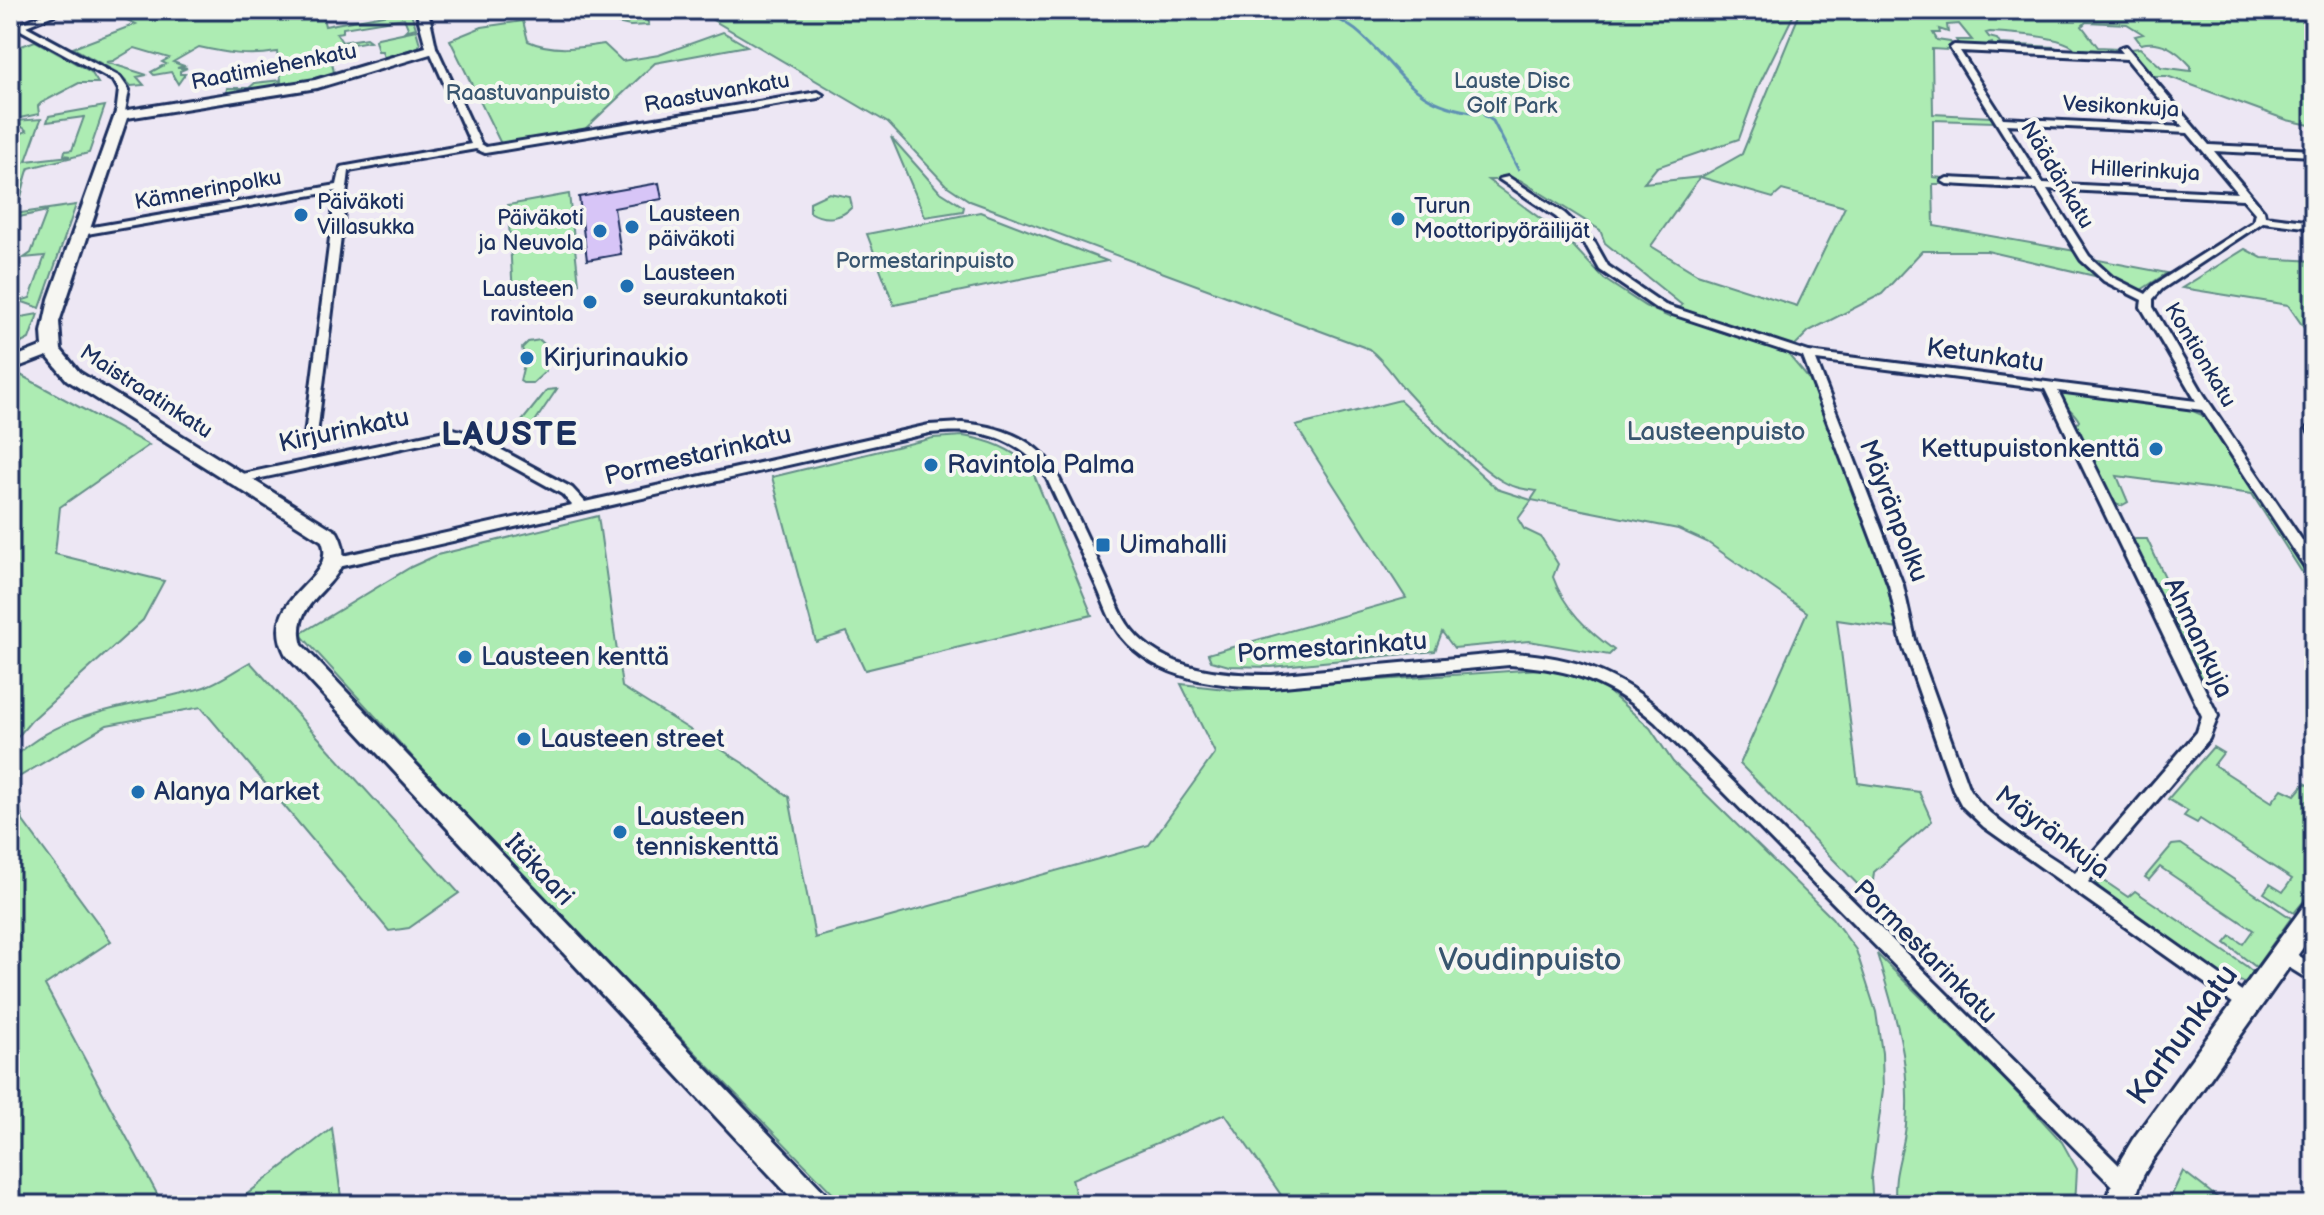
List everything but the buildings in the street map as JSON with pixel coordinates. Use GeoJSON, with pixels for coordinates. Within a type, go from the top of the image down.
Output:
{"type":"FeatureCollection","features":[{"type":"Feature","properties":{"kind":"highway"},"geometry":{"type":"LineString","coordinates":[[2302,10],[2314,14]]}},
{"type":"Feature","properties":{"kind":"street"},"geometry":{"type":"LineString","coordinates":[[14,28],[62,10]]}},
{"type":"Feature","properties":{"kind":"street"},"geometry":{"type":"LineString","coordinates":[[422,10],[433,49],[479,148]]}},
{"type":"Feature","properties":{"kind":"street","name":"Maistraatinkatu"},"geometry":{"type":"LineString","coordinates":[[14,28],[117,79],[124,90],[121,115],[52,316],[51,349],[60,365],[330,537],[336,547],[334,563]]}},
{"type":"Feature","properties":{"kind":"street","name":"Näädänkatu"},"geometry":{"type":"LineString","coordinates":[[2148,299],[2108,279],[2091,265],[1954,48],[2126,52],[2190,130]]}},
{"type":"Feature","properties":{"kind":"street","name":"Raatimiehenkatu"},"geometry":{"type":"LineString","coordinates":[[121,115],[324,82],[433,49]]}},
{"type":"Feature","properties":{"kind":"street","name":"Raastuvankatu"},"geometry":{"type":"LineString","coordinates":[[341,187],[344,169],[479,148],[528,145],[818,95]]}},
{"type":"Feature","properties":{"kind":"street","name":"Vesikonkuja"},"geometry":{"type":"LineString","coordinates":[[2001,121],[2190,130]]}},
{"type":"Feature","properties":{"kind":"street"},"geometry":{"type":"LineString","coordinates":[[2190,130],[2260,213],[2261,219],[2314,225]]}},
{"type":"Feature","properties":{"kind":"street"},"geometry":{"type":"LineString","coordinates":[[2206,148],[2314,153]]}},
{"type":"Feature","properties":{"kind":"street","name":"Ketunkatu"},"geometry":{"type":"LineString","coordinates":[[1504,179],[1560,215],[1591,245],[1604,268],[1661,307],[1808,355],[2205,406]]}},
{"type":"Feature","properties":{"kind":"street","name":"Hillerinkuja"},"geometry":{"type":"LineString","coordinates":[[1947,181],[2245,196]]}},
{"type":"Feature","properties":{"kind":"street"},"geometry":{"type":"LineString","coordinates":[[310,443],[341,187]]}},
{"type":"Feature","properties":{"kind":"street","name":"Kämnerinpolku"},"geometry":{"type":"LineString","coordinates":[[81,232],[341,187]]}},
{"type":"Feature","properties":{"kind":"street","name":"Kontionkatu"},"geometry":{"type":"LineString","coordinates":[[2261,219],[2158,287],[2148,299],[2149,314],[2205,406],[2314,569]]}},
{"type":"Feature","properties":{"kind":"street"},"geometry":{"type":"LineString","coordinates":[[10,365],[51,349]]}},
{"type":"Feature","properties":{"kind":"street","name":"Mäyränpolku"},"geometry":{"type":"LineString","coordinates":[[1808,355],[1896,585],[1908,640]]}},
{"type":"Feature","properties":{"kind":"street","name":"Ahmankuja"},"geometry":{"type":"LineString","coordinates":[[2050,387],[2210,716],[2204,735],[2076,884]]}},
{"type":"Feature","properties":{"kind":"street","name":"Pormestarinkatu"},"geometry":{"type":"LineString","coordinates":[[334,563],[929,429],[953,426],[978,428],[1013,438],[1041,459],[1056,482],[1118,621],[1140,647],[1171,666],[1228,679],[1287,680],[1509,659],[1557,661],[1620,685],[1647,706],[2122,1195]]}},
{"type":"Feature","properties":{"kind":"street","name":"Kirjurinkatu"},"geometry":{"type":"LineString","coordinates":[[238,479],[454,433],[464,435],[567,491],[582,507]]}},
{"type":"Feature","properties":{"kind":"street","name":"Itäkaari"},"geometry":{"type":"LineString","coordinates":[[334,563],[295,606],[289,617],[286,635],[293,649],[817,1205]]}},
{"type":"Feature","properties":{"kind":"street","name":"Mäyränkuja"},"geometry":{"type":"LineString","coordinates":[[1908,640],[1968,801],[1990,822],[2247,1005]]}},
{"type":"Feature","properties":{"kind":"street","name":"Karhunkatu"},"geometry":{"type":"LineString","coordinates":[[2122,1195],[2143,1149],[2314,912]]}},
{"type":"Feature","properties":{"kind":"street"},"geometry":{"type":"LineString","coordinates":[[2283,954],[2314,975]]}},
{"type":"Feature","properties":{"kind":"green space"},"geometry":{"type":"Polygon","coordinates":[[[105,10],[321,10],[325,26],[410,10],[416,28],[405,31],[408,28],[404,18],[343,28],[343,32],[336,33],[342,42],[366,38],[370,41],[329,48],[335,77],[282,87],[281,82],[226,94],[227,88],[249,88],[255,83],[281,80],[277,52],[237,54],[199,47],[173,62],[184,66],[177,68],[187,68],[180,71],[180,74],[185,74],[178,84],[171,72],[154,75],[151,72],[166,64],[162,62],[169,58],[135,48],[106,62],[147,75],[137,77],[144,85],[131,86],[120,74],[73,48],[136,24],[105,10]]]}},
{"type":"Feature","properties":{"kind":"green space"},"geometry":{"type":"Polygon","coordinates":[[[600,10],[636,11],[646,18],[649,25],[630,26],[590,17],[590,13],[600,10]]]}},
{"type":"Feature","properties":{"kind":"green space"},"geometry":{"type":"Polygon","coordinates":[[[696,10],[1796,10],[1758,87],[1739,139],[1657,167],[1644,183],[1700,177],[1742,154],[1801,10],[2294,10],[2314,17],[2314,126],[2287,120],[2167,76],[2152,76],[2130,49],[2140,48],[2161,67],[2191,71],[2191,66],[2167,46],[2141,44],[2135,36],[2143,34],[2127,24],[2086,22],[2082,26],[2098,47],[2117,48],[2112,53],[2069,51],[2075,49],[2049,38],[1990,32],[1986,33],[2000,44],[2055,47],[2063,52],[1994,48],[1992,43],[1989,44],[1992,48],[1960,47],[1956,40],[1972,40],[1959,24],[1947,25],[1948,32],[1939,29],[1940,33],[1933,33],[1937,40],[1950,42],[1954,46],[1949,46],[1948,50],[1932,49],[1933,114],[1991,117],[1994,122],[1933,120],[1933,177],[1954,179],[1957,184],[1933,184],[1934,226],[2075,251],[2099,277],[1987,251],[1922,251],[1882,294],[1809,331],[1787,353],[1813,384],[1892,595],[1899,629],[1837,620],[1858,783],[1919,792],[1932,821],[1874,872],[1871,898],[1740,764],[1807,612],[1707,542],[1678,529],[1532,500],[1518,519],[1524,529],[1541,537],[1558,564],[1553,577],[1563,599],[1586,626],[1614,650],[1609,655],[1529,641],[1454,648],[1442,632],[1435,651],[1271,667],[1229,666],[1211,661],[1208,654],[1406,598],[1296,426],[1400,400],[1497,489],[1531,500],[1537,491],[1506,483],[1478,463],[1426,413],[1369,349],[970,201],[946,185],[888,123],[696,10]],[[1700,177],[1651,246],[1697,274],[1797,306],[1845,207],[1782,190],[1773,198],[1700,177]],[[1488,180],[1564,236],[1604,279],[1645,306],[1669,317],[1682,305],[1605,243],[1600,230],[1520,180],[1488,180]]]}},
{"type":"Feature","properties":{"kind":"green space","name":"Raastuvanpuisto"},"geometry":{"type":"Polygon","coordinates":[[[523,21],[528,41],[556,48],[604,44],[622,61],[659,55],[723,32],[747,46],[655,63],[583,131],[501,144],[450,40],[482,27],[523,21]]]}},
{"type":"Feature","properties":{"kind":"green space"},"geometry":{"type":"Polygon","coordinates":[[[416,30],[418,47],[359,67],[384,58],[382,51],[378,51],[375,40],[378,38],[416,30]]]}},
{"type":"Feature","properties":{"kind":"green space"},"geometry":{"type":"Polygon","coordinates":[[[35,41],[91,72],[98,83],[79,83],[41,103],[38,106],[39,114],[10,120],[10,50],[35,41]]]}},
{"type":"Feature","properties":{"kind":"green space"},"geometry":{"type":"Polygon","coordinates":[[[105,106],[89,153],[29,168],[20,199],[10,214],[10,195],[16,193],[10,193],[10,166],[24,162],[10,165],[10,138],[27,131],[15,121],[41,119],[26,161],[70,156],[64,155],[65,151],[72,150],[84,117],[47,122],[49,116],[105,106]]]}},
{"type":"Feature","properties":{"kind":"green space"},"geometry":{"type":"Polygon","coordinates":[[[891,137],[939,191],[964,207],[963,211],[925,217],[891,137]]]}},
{"type":"Feature","properties":{"kind":"green space"},"geometry":{"type":"Polygon","coordinates":[[[829,193],[850,197],[852,207],[832,217],[821,217],[810,212],[810,202],[829,193]]]}},
{"type":"Feature","properties":{"kind":"green space"},"geometry":{"type":"Polygon","coordinates":[[[569,194],[579,284],[513,296],[508,205],[569,194]]]}},
{"type":"Feature","properties":{"kind":"green space"},"geometry":{"type":"Polygon","coordinates":[[[76,205],[40,308],[20,301],[30,298],[45,256],[24,258],[31,253],[47,211],[10,219],[21,213],[76,205]]]}},
{"type":"Feature","properties":{"kind":"green space","name":"Pormestarinpuisto"},"geometry":{"type":"Polygon","coordinates":[[[980,212],[1107,261],[894,305],[867,234],[980,212]]]}},
{"type":"Feature","properties":{"kind":"green space"},"geometry":{"type":"Polygon","coordinates":[[[2245,249],[2262,258],[2314,261],[2314,342],[2288,305],[2182,288],[2245,249]]]}},
{"type":"Feature","properties":{"kind":"green space"},"geometry":{"type":"Polygon","coordinates":[[[2093,259],[2167,273],[2141,290],[2119,281],[2093,259]]]}},
{"type":"Feature","properties":{"kind":"green space"},"geometry":{"type":"Polygon","coordinates":[[[38,314],[29,339],[10,349],[10,319],[38,314]]]}},
{"type":"Feature","properties":{"kind":"green space"},"geometry":{"type":"Polygon","coordinates":[[[540,340],[544,344],[546,371],[533,383],[523,383],[520,381],[525,360],[522,348],[528,342],[540,340]]]}},
{"type":"Feature","properties":{"kind":"green space"},"geometry":{"type":"Polygon","coordinates":[[[15,372],[149,445],[60,507],[55,554],[164,581],[143,620],[31,721],[10,746],[10,374],[15,372]]]}},
{"type":"Feature","properties":{"kind":"green space"},"geometry":{"type":"Polygon","coordinates":[[[557,389],[521,442],[510,436],[547,390],[557,389]]]}},
{"type":"Feature","properties":{"kind":"green space"},"geometry":{"type":"Polygon","coordinates":[[[2064,391],[2186,408],[2202,415],[2213,427],[2314,582],[2314,591],[2252,494],[2117,476],[2128,502],[2121,506],[2110,502],[2090,460],[2096,458],[2094,454],[2089,456],[2075,427],[2079,421],[2060,398],[2064,391]]]}},
{"type":"Feature","properties":{"kind":"green space"},"geometry":{"type":"Polygon","coordinates":[[[963,436],[1001,447],[1018,456],[1032,470],[1092,615],[865,670],[847,632],[816,642],[772,477],[933,438],[963,436]]]}},
{"type":"Feature","properties":{"kind":"green space","name":"Voudinpuisto"},"geometry":{"type":"Polygon","coordinates":[[[598,516],[622,687],[746,765],[789,797],[815,938],[1149,845],[1215,753],[1181,684],[1234,690],[1554,668],[1601,685],[1650,728],[1673,762],[1832,918],[1856,950],[1876,1012],[1882,1053],[1883,1090],[1871,1179],[1873,1205],[1288,1205],[1225,1114],[1072,1179],[1078,1205],[844,1205],[493,845],[300,634],[411,567],[437,555],[598,516]]]}},
{"type":"Feature","properties":{"kind":"green space"},"geometry":{"type":"Polygon","coordinates":[[[2135,539],[2147,539],[2182,613],[2162,606],[2130,543],[2135,539]]]}},
{"type":"Feature","properties":{"kind":"green space"},"geometry":{"type":"Polygon","coordinates":[[[2185,618],[2215,681],[2222,686],[2200,679],[2170,619],[2185,618]]]}},
{"type":"Feature","properties":{"kind":"green space"},"geometry":{"type":"Polygon","coordinates":[[[250,662],[459,893],[409,928],[389,931],[201,707],[107,725],[14,780],[23,821],[111,941],[45,985],[163,1205],[10,1205],[10,762],[30,744],[75,720],[201,688],[250,662]]]}},
{"type":"Feature","properties":{"kind":"green space"},"geometry":{"type":"Polygon","coordinates":[[[2213,747],[2223,753],[2214,765],[2272,802],[2282,789],[2295,795],[2305,783],[2310,786],[2314,783],[2314,888],[2294,913],[2264,893],[2270,884],[2283,892],[2292,879],[2200,819],[2197,823],[2184,816],[2188,811],[2168,799],[2213,747]]]}},
{"type":"Feature","properties":{"kind":"green space"},"geometry":{"type":"Polygon","coordinates":[[[2181,844],[2291,918],[2256,967],[2225,943],[2231,936],[2243,944],[2253,930],[2160,867],[2149,880],[2145,877],[2172,845],[2181,844]]]}},
{"type":"Feature","properties":{"kind":"green space"},"geometry":{"type":"Polygon","coordinates":[[[2103,868],[2106,870],[2100,878],[2128,897],[2135,891],[2246,966],[2253,972],[2246,982],[2224,980],[2105,896],[2096,883],[2103,868]]]}},
{"type":"Feature","properties":{"kind":"green space"},"geometry":{"type":"Polygon","coordinates":[[[1877,954],[2006,1081],[2062,1142],[2077,1169],[2075,1205],[1896,1205],[1897,1173],[1906,1125],[1906,1081],[1895,1017],[1877,954]]]}},
{"type":"Feature","properties":{"kind":"green space"},"geometry":{"type":"Polygon","coordinates":[[[332,1128],[342,1205],[233,1205],[332,1128]]]}},
{"type":"Feature","properties":{"kind":"green space"},"geometry":{"type":"Polygon","coordinates":[[[2183,1171],[2227,1205],[2167,1205],[2183,1171]]]}},
{"type":"Feature","properties":{"kind":"waterway"},"geometry":{"type":"LineString","coordinates":[[1322,10],[1359,33],[1422,94],[1455,109],[1478,113]]}},
{"type":"Feature","properties":{"kind":"waterway"},"geometry":{"type":"LineString","coordinates":[[1484,115],[1493,121],[1518,169]]}},
{"type":"Feature","properties":{"kind":"place","name":"Päiväkoti Villasukka"},"geometry":{"type":"Point","coordinates":[301,215]}},
{"type":"Feature","properties":{"kind":"place","name":"Turun Moottoripyöräilijät"},"geometry":{"type":"Point","coordinates":[1398,219]}},
{"type":"Feature","properties":{"kind":"place","name":"Lausteen päiväkoti"},"geometry":{"type":"Point","coordinates":[632,227]}},
{"type":"Feature","properties":{"kind":"place","name":"Päiväkoti ja Neuvola"},"geometry":{"type":"Point","coordinates":[600,231]}},
{"type":"Feature","properties":{"kind":"place","name":"Lausteen seurakuntakoti"},"geometry":{"type":"Point","coordinates":[627,286]}},
{"type":"Feature","properties":{"kind":"place","name":"Lausteen ravintola"},"geometry":{"type":"Point","coordinates":[590,302]}},
{"type":"Feature","properties":{"kind":"place","name":"Kirjurinaukio"},"geometry":{"type":"Point","coordinates":[527,358]}},
{"type":"Feature","properties":{"kind":"place","name":"Kettupuistonkenttä"},"geometry":{"type":"Point","coordinates":[2156,449]}},
{"type":"Feature","properties":{"kind":"place","name":"Ravintola Palma"},"geometry":{"type":"Point","coordinates":[931,465]}},
{"type":"Feature","properties":{"kind":"place","name":"Uimahalli"},"geometry":{"type":"Point","coordinates":[1103,545]}},
{"type":"Feature","properties":{"kind":"place","name":"Lausteen kenttä"},"geometry":{"type":"Point","coordinates":[465,657]}},
{"type":"Feature","properties":{"kind":"place","name":"Lausteen street"},"geometry":{"type":"Point","coordinates":[524,739]}},
{"type":"Feature","properties":{"kind":"place","name":"Alanya Market"},"geometry":{"type":"Point","coordinates":[138,792]}},
{"type":"Feature","properties":{"kind":"place","name":"Lausteen tenniskenttä"},"geometry":{"type":"Point","coordinates":[620,832]}},
{"type":"Feature","properties":{"kind":"district","name":"LAUSTE"},"geometry":{"type":"Point","coordinates":[510,434]}},
{"type":"Feature","properties":{"kind":"park label","name":"Lauste Disc Golf Park"},"geometry":{"type":"Point","coordinates":[1512,94]}},
{"type":"Feature","properties":{"kind":"park label","name":"Lausteenpuisto"},"geometry":{"type":"Point","coordinates":[1716,432]}}]}
